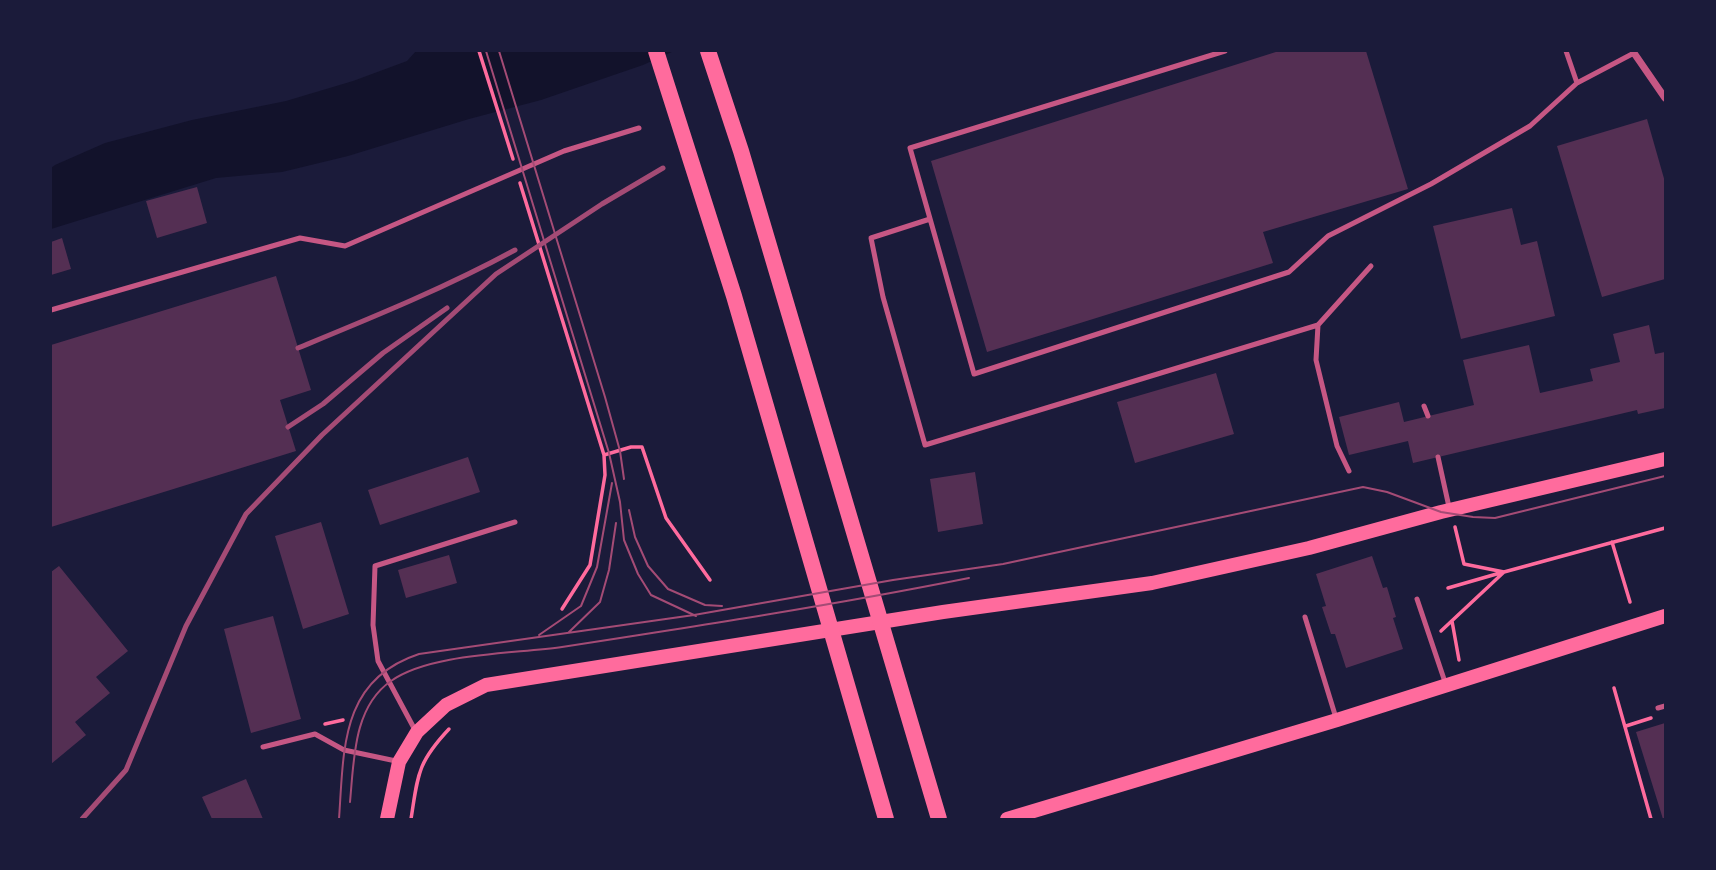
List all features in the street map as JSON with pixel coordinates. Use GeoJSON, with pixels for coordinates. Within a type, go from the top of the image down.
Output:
{"type":"FeatureCollection","features":[{"type":"Feature","properties":{"kind":"main road"},"geometry":{"type":"LineString","coordinates":[[656,51],[734,296],[886,819]]}},
{"type":"Feature","properties":{"kind":"main road"},"geometry":{"type":"LineString","coordinates":[[708,51],[741,151],[939,819]]}},
{"type":"Feature","properties":{"kind":"main road"},"geometry":{"type":"LineString","coordinates":[[387,819],[399,762],[417,733],[446,705],[486,685],[943,612],[1152,583],[1308,548],[1450,510],[1665,459]]}},
{"type":"Feature","properties":{"kind":"main road"},"geometry":{"type":"LineString","coordinates":[[1007,819],[1337,720],[1665,616]]}},
{"type":"Feature","properties":{"kind":"street"},"geometry":{"type":"LineString","coordinates":[[1634,53],[1665,98]]}},
{"type":"Feature","properties":{"kind":"lane"},"geometry":{"type":"LineString","coordinates":[[1225,51],[910,148],[974,374],[1289,272],[1328,236],[1432,184],[1530,126],[1577,83],[1634,53]]}},
{"type":"Feature","properties":{"kind":"lane"},"geometry":{"type":"LineString","coordinates":[[1566,51],[1577,83]]}},
{"type":"Feature","properties":{"kind":"lane"},"geometry":{"type":"LineString","coordinates":[[51,310],[300,238],[345,246],[564,151],[639,128]]}},
{"type":"Feature","properties":{"kind":"lane"},"geometry":{"type":"LineString","coordinates":[[930,219],[871,238],[884,297],[925,445],[1318,325],[1371,266]]}},
{"type":"Feature","properties":{"kind":"lane"},"geometry":{"type":"LineString","coordinates":[[1318,325],[1316,360],[1337,446],[1349,471]]}},
{"type":"Feature","properties":{"kind":"lane"},"geometry":{"type":"LineString","coordinates":[[1424,406],[1428,416]]}},
{"type":"Feature","properties":{"kind":"lane"},"geometry":{"type":"LineString","coordinates":[[1438,457],[1450,510]]}},
{"type":"Feature","properties":{"kind":"lane"},"geometry":{"type":"LineString","coordinates":[[417,733],[378,661],[373,625],[374,566],[515,522]]}},
{"type":"Feature","properties":{"kind":"lane"},"geometry":{"type":"LineString","coordinates":[[1417,599],[1446,685]]}},
{"type":"Feature","properties":{"kind":"lane"},"geometry":{"type":"LineString","coordinates":[[1305,617],[1337,720]]}},
{"type":"Feature","properties":{"kind":"lane"},"geometry":{"type":"LineString","coordinates":[[1658,708],[1665,706]]}},
{"type":"Feature","properties":{"kind":"lane"},"geometry":{"type":"LineString","coordinates":[[263,747],[315,734],[344,750],[399,762]]}},
{"type":"Feature","properties":{"kind":"path"},"geometry":{"type":"LineString","coordinates":[[479,51],[515,166]]}},
{"type":"Feature","properties":{"kind":"path"},"geometry":{"type":"LineString","coordinates":[[519,178],[604,455],[605,475],[590,565],[562,609]]}},
{"type":"Feature","properties":{"kind":"path"},"geometry":{"type":"LineString","coordinates":[[604,455],[631,447],[642,447],[666,518],[710,580]]}},
{"type":"Feature","properties":{"kind":"path"},"geometry":{"type":"LineString","coordinates":[[1450,510],[1464,564],[1504,572]]}},
{"type":"Feature","properties":{"kind":"path"},"geometry":{"type":"LineString","coordinates":[[1448,588],[1665,528]]}},
{"type":"Feature","properties":{"kind":"path"},"geometry":{"type":"LineString","coordinates":[[1612,542],[1630,601]]}},
{"type":"Feature","properties":{"kind":"path"},"geometry":{"type":"LineString","coordinates":[[1440,633],[1504,572]]}},
{"type":"Feature","properties":{"kind":"path"},"geometry":{"type":"LineString","coordinates":[[1452,621],[1459,660]]}},
{"type":"Feature","properties":{"kind":"path"},"geometry":{"type":"LineString","coordinates":[[1614,688],[1651,819]]}},
{"type":"Feature","properties":{"kind":"path"},"geometry":{"type":"LineString","coordinates":[[411,819],[418,771],[432,747],[453,724]]}},
{"type":"Feature","properties":{"kind":"path"},"geometry":{"type":"LineString","coordinates":[[1626,726],[1633,724]]}},
{"type":"Feature","properties":{"kind":"shaded area"},"geometry":{"type":"Polygon","coordinates":[[[416,51],[674,51],[643,65],[541,100],[348,156],[282,172],[216,178],[51,229],[51,168],[55,165],[105,143],[192,120],[286,101],[353,81],[407,61],[416,51]]]}},
{"type":"Feature","properties":{"kind":"building"},"geometry":{"type":"Polygon","coordinates":[[[1279,51],[1366,51],[1408,189],[1263,232],[1273,263],[987,352],[931,161],[1279,51]]]}},
{"type":"Feature","properties":{"kind":"building"},"geometry":{"type":"Polygon","coordinates":[[[1647,119],[1665,182],[1665,279],[1602,297],[1557,146],[1647,119]]]}},
{"type":"Feature","properties":{"kind":"building"},"geometry":{"type":"Polygon","coordinates":[[[197,187],[207,223],[157,238],[146,201],[197,187]]]}},
{"type":"Feature","properties":{"kind":"building"},"geometry":{"type":"Polygon","coordinates":[[[1512,208],[1521,245],[1537,241],[1555,316],[1461,339],[1433,226],[1512,208]]]}},
{"type":"Feature","properties":{"kind":"building"},"geometry":{"type":"Polygon","coordinates":[[[62,238],[71,269],[51,275],[51,242],[62,238]]]}},
{"type":"Feature","properties":{"kind":"building"},"geometry":{"type":"Polygon","coordinates":[[[276,276],[311,390],[280,400],[296,451],[51,527],[51,345],[276,276]]]}},
{"type":"Feature","properties":{"kind":"building"},"geometry":{"type":"Polygon","coordinates":[[[1649,325],[1655,354],[1665,352],[1665,408],[1638,414],[1637,410],[1413,463],[1408,441],[1349,455],[1339,417],[1399,402],[1404,422],[1474,405],[1463,360],[1529,345],[1540,393],[1593,381],[1590,369],[1620,362],[1613,334],[1649,325]]]}},
{"type":"Feature","properties":{"kind":"building"},"geometry":{"type":"Polygon","coordinates":[[[1216,373],[1234,434],[1135,463],[1117,402],[1216,373]]]}},
{"type":"Feature","properties":{"kind":"building"},"geometry":{"type":"Polygon","coordinates":[[[468,457],[480,492],[380,525],[368,490],[468,457]]]}},
{"type":"Feature","properties":{"kind":"building"},"geometry":{"type":"Polygon","coordinates":[[[975,472],[983,524],[938,532],[930,479],[975,472]]]}},
{"type":"Feature","properties":{"kind":"building"},"geometry":{"type":"Polygon","coordinates":[[[321,522],[349,614],[303,629],[275,536],[321,522]]]}},
{"type":"Feature","properties":{"kind":"building"},"geometry":{"type":"Polygon","coordinates":[[[449,555],[457,583],[406,598],[398,570],[449,555]]]}},
{"type":"Feature","properties":{"kind":"building"},"geometry":{"type":"Polygon","coordinates":[[[1372,556],[1383,588],[1387,587],[1403,649],[1346,668],[1335,634],[1331,634],[1322,607],[1326,606],[1316,574],[1372,556]]]}},
{"type":"Feature","properties":{"kind":"building"},"geometry":{"type":"Polygon","coordinates":[[[59,566],[128,651],[96,677],[110,693],[75,722],[86,735],[51,764],[51,572],[59,566]]]}},
{"type":"Feature","properties":{"kind":"building"},"geometry":{"type":"Polygon","coordinates":[[[273,616],[301,719],[251,733],[224,629],[273,616]]]}},
{"type":"Feature","properties":{"kind":"building"},"geometry":{"type":"Polygon","coordinates":[[[1665,723],[1665,819],[1663,819],[1636,732],[1665,723]]]}},
{"type":"Feature","properties":{"kind":"building"},"geometry":{"type":"Polygon","coordinates":[[[246,779],[263,819],[212,819],[202,797],[246,779]]]}},
{"type":"Feature","properties":{"kind":"tram line"},"geometry":{"type":"LineString","coordinates":[[486,51],[609,453],[620,502],[624,540],[638,574],[651,595],[696,616]]}},
{"type":"Feature","properties":{"kind":"tram line"},"geometry":{"type":"LineString","coordinates":[[499,51],[605,397],[620,451],[624,479]]}},
{"type":"Feature","properties":{"kind":"tram line"},"geometry":{"type":"LineString","coordinates":[[339,819],[346,743],[351,720],[360,699],[374,681],[393,666],[419,654],[694,615],[893,580],[1003,564],[1363,487],[1387,492],[1441,512],[1495,518],[1665,476]]}},
{"type":"Feature","properties":{"kind":"tram line"},"geometry":{"type":"LineString","coordinates":[[539,635],[581,606],[597,567],[612,483]]}},
{"type":"Feature","properties":{"kind":"tram line"},"geometry":{"type":"LineString","coordinates":[[629,510],[635,537],[648,566],[668,589],[705,605],[722,606]]}},
{"type":"Feature","properties":{"kind":"tram line"},"geometry":{"type":"LineString","coordinates":[[568,633],[600,602],[609,570],[616,523]]}},
{"type":"Feature","properties":{"kind":"tram line"},"geometry":{"type":"LineString","coordinates":[[350,802],[355,753],[362,720],[378,692],[408,672],[450,660],[562,647],[664,631],[969,578]]}},
{"type":"Feature","properties":{"kind":"railway"},"geometry":{"type":"LineString","coordinates":[[82,819],[126,770],[186,626],[246,514],[322,435],[496,274],[602,204],[663,168]]}},
{"type":"Feature","properties":{"kind":"railway"},"geometry":{"type":"LineString","coordinates":[[298,348],[435,290],[515,250]]}},
{"type":"Feature","properties":{"kind":"railway"},"geometry":{"type":"LineString","coordinates":[[288,427],[323,404],[383,353],[447,308]]}}]}
